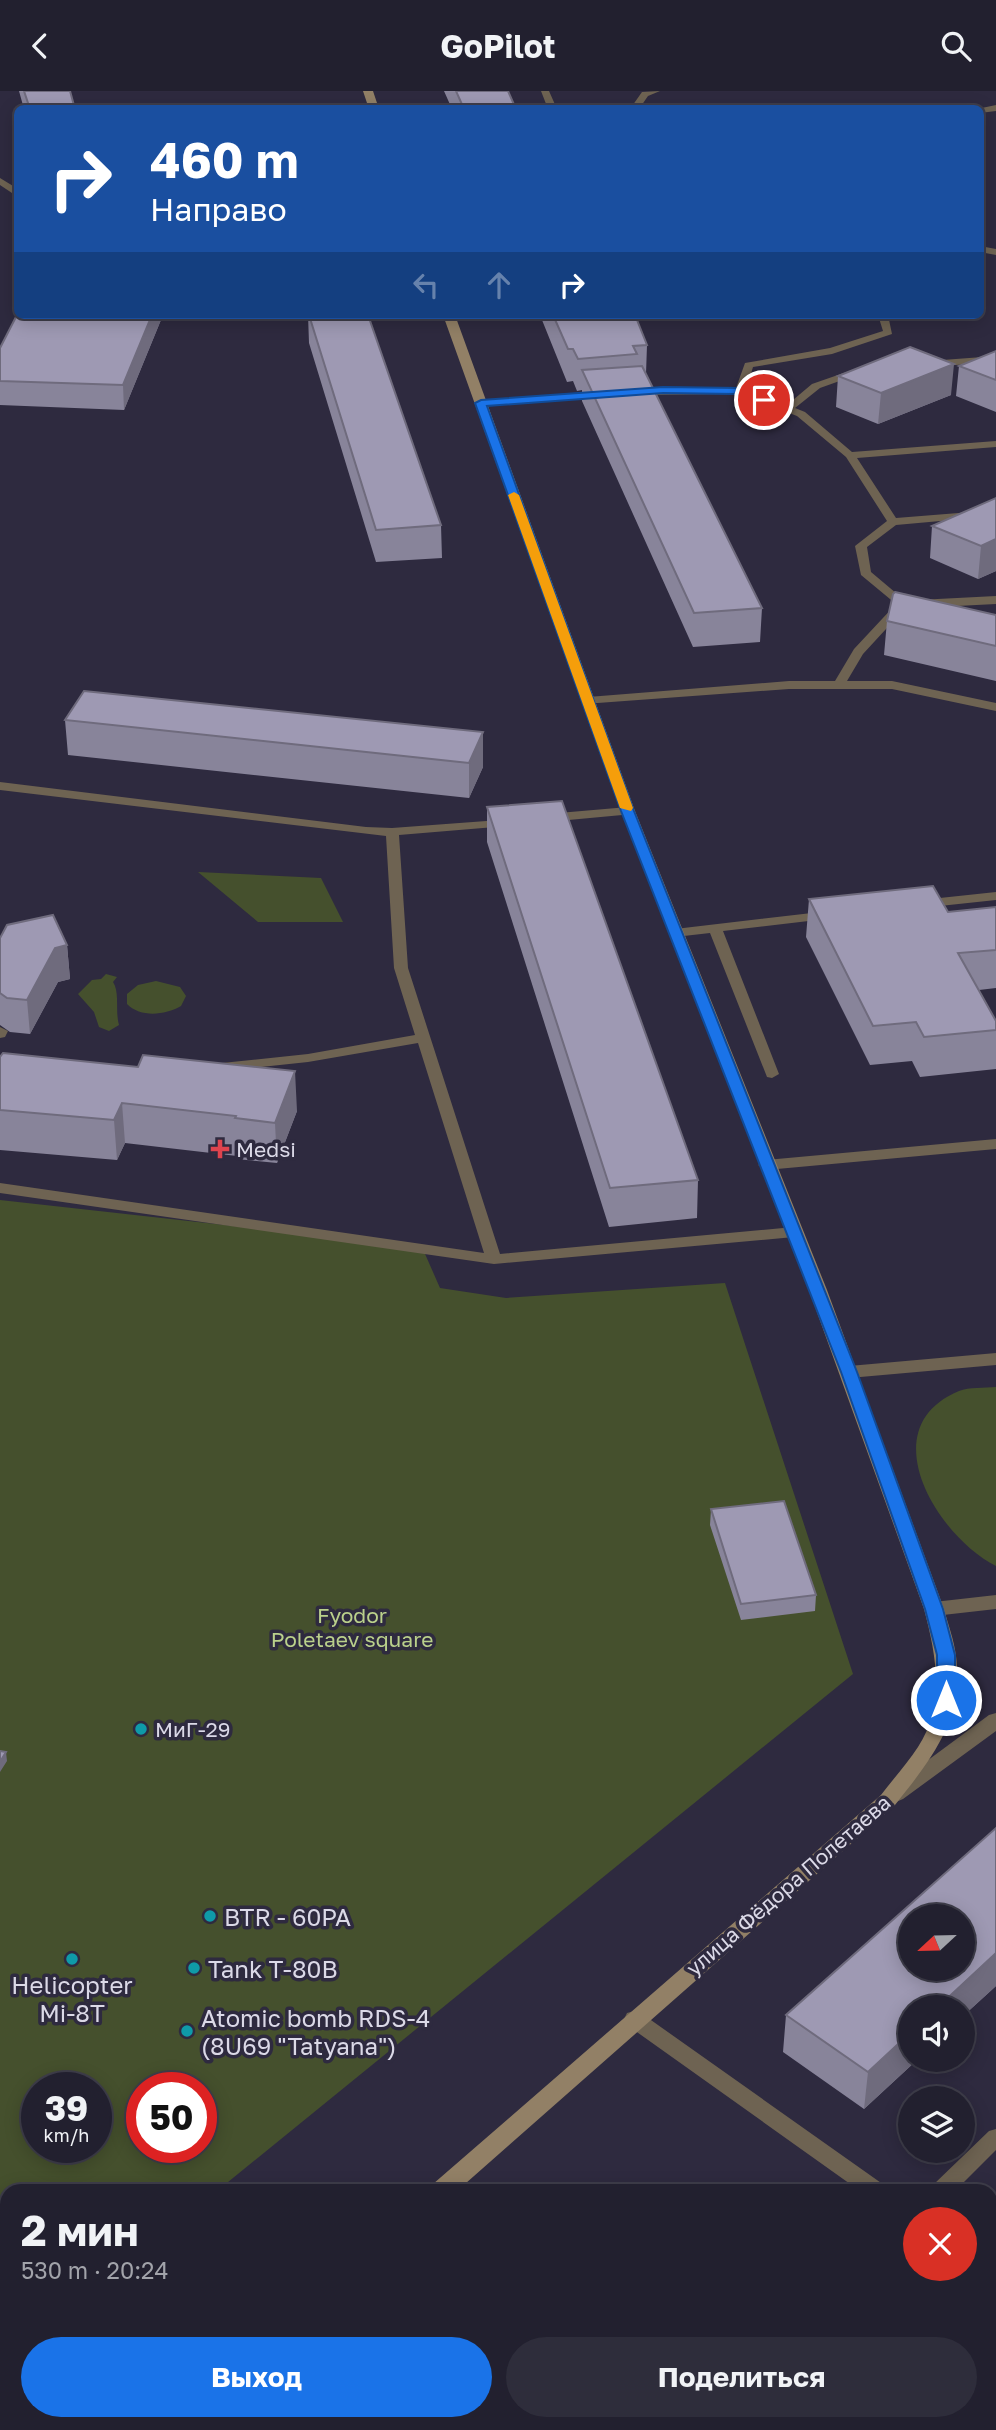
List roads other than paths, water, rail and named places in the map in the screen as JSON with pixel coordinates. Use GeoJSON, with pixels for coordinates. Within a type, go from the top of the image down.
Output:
{"type":"FeatureCollection","features":[{"type":"Feature","properties":{"kind":"main road","name":"улица Фёдора Полетаева"},"geometry":{"type":"LineString","coordinates":[[449,2184],[634,2019],[888,1800],[929,1748],[946,1700],[946,1655],[934,1609],[849,1372],[628,811],[450,319]]}},
{"type":"Feature","properties":{"kind":"street"},"geometry":{"type":"LineString","coordinates":[[849,1372],[996,1359]]}},
{"type":"Feature","properties":{"kind":"street"},"geometry":{"type":"LineString","coordinates":[[934,1609],[996,1602]]}},
{"type":"Feature","properties":{"kind":"street"},"geometry":{"type":"LineString","coordinates":[[888,1800],[996,1720]]}},
{"type":"Feature","properties":{"kind":"lane"},"geometry":{"type":"LineString","coordinates":[[637,105],[645,95],[656,91]]}},
{"type":"Feature","properties":{"kind":"lane"},"geometry":{"type":"LineString","coordinates":[[740,391],[748,365],[832,351],[888,332],[884,319]]}},
{"type":"Feature","properties":{"kind":"lane"},"geometry":{"type":"LineString","coordinates":[[915,365],[996,359]]}},
{"type":"Feature","properties":{"kind":"lane"},"geometry":{"type":"LineString","coordinates":[[788,408],[816,387],[860,370],[873,369]]}},
{"type":"Feature","properties":{"kind":"lane"},"geometry":{"type":"LineString","coordinates":[[624,393],[740,391],[801,414],[850,455],[893,522]]}},
{"type":"Feature","properties":{"kind":"lane"},"geometry":{"type":"LineString","coordinates":[[481,403],[611,394]]}},
{"type":"Feature","properties":{"kind":"lane"},"geometry":{"type":"LineString","coordinates":[[850,455],[996,444]]}},
{"type":"Feature","properties":{"kind":"lane"},"geometry":{"type":"LineString","coordinates":[[996,513],[893,522],[861,547],[865,573],[902,604],[996,600]]}},
{"type":"Feature","properties":{"kind":"lane"},"geometry":{"type":"LineString","coordinates":[[839,685],[858,652],[902,604]]}},
{"type":"Feature","properties":{"kind":"lane"},"geometry":{"type":"LineString","coordinates":[[588,701],[789,685],[892,685],[996,706]]}},
{"type":"Feature","properties":{"kind":"lane"},"geometry":{"type":"LineString","coordinates":[[0,786],[366,831],[392,832],[628,811]]}},
{"type":"Feature","properties":{"kind":"lane"},"geometry":{"type":"LineString","coordinates":[[392,832],[401,968],[494,1259]]}},
{"type":"Feature","properties":{"kind":"lane"},"geometry":{"type":"LineString","coordinates":[[902,907],[996,896]]}},
{"type":"Feature","properties":{"kind":"lane"},"geometry":{"type":"LineString","coordinates":[[675,933],[849,913]]}},
{"type":"Feature","properties":{"kind":"lane"},"geometry":{"type":"LineString","coordinates":[[715,928],[772,1074]]}},
{"type":"Feature","properties":{"kind":"lane"},"geometry":{"type":"LineString","coordinates":[[201,1068],[307,1058],[424,1038]]}},
{"type":"Feature","properties":{"kind":"lane"},"geometry":{"type":"LineString","coordinates":[[766,1165],[996,1144]]}},
{"type":"Feature","properties":{"kind":"lane"},"geometry":{"type":"LineString","coordinates":[[0,1188],[494,1259],[794,1232]]}},
{"type":"Feature","properties":{"kind":"lane"},"geometry":{"type":"LineString","coordinates":[[634,2019],[866,2184]]}},
{"type":"Feature","properties":{"kind":"lane"},"geometry":{"type":"LineString","coordinates":[[948,2184],[996,2137]]}},
{"type":"Feature","properties":{"kind":"place","name":"Medsi"},"geometry":{"type":"Point","coordinates":[220,1149]}},
{"type":"Feature","properties":{"kind":"place","name":"МиГ-29"},"geometry":{"type":"Point","coordinates":[141,1729]}},
{"type":"Feature","properties":{"kind":"place","name":"BTR - 60PA"},"geometry":{"type":"Point","coordinates":[210,1916]}},
{"type":"Feature","properties":{"kind":"place","name":"Helicopter Mi-8T"},"geometry":{"type":"Point","coordinates":[72,1959]}},
{"type":"Feature","properties":{"kind":"place","name":"Tank T-80B"},"geometry":{"type":"Point","coordinates":[194,1968]}},
{"type":"Feature","properties":{"kind":"place","name":"Atomic bomb RDS-4 (8U69 \"Tatyana\")"},"geometry":{"type":"Point","coordinates":[187,2031]}},
{"type":"Feature","properties":{"kind":"park label","name":"Fyodor Poletaev square"},"geometry":{"type":"Point","coordinates":[352,1627]}}]}
